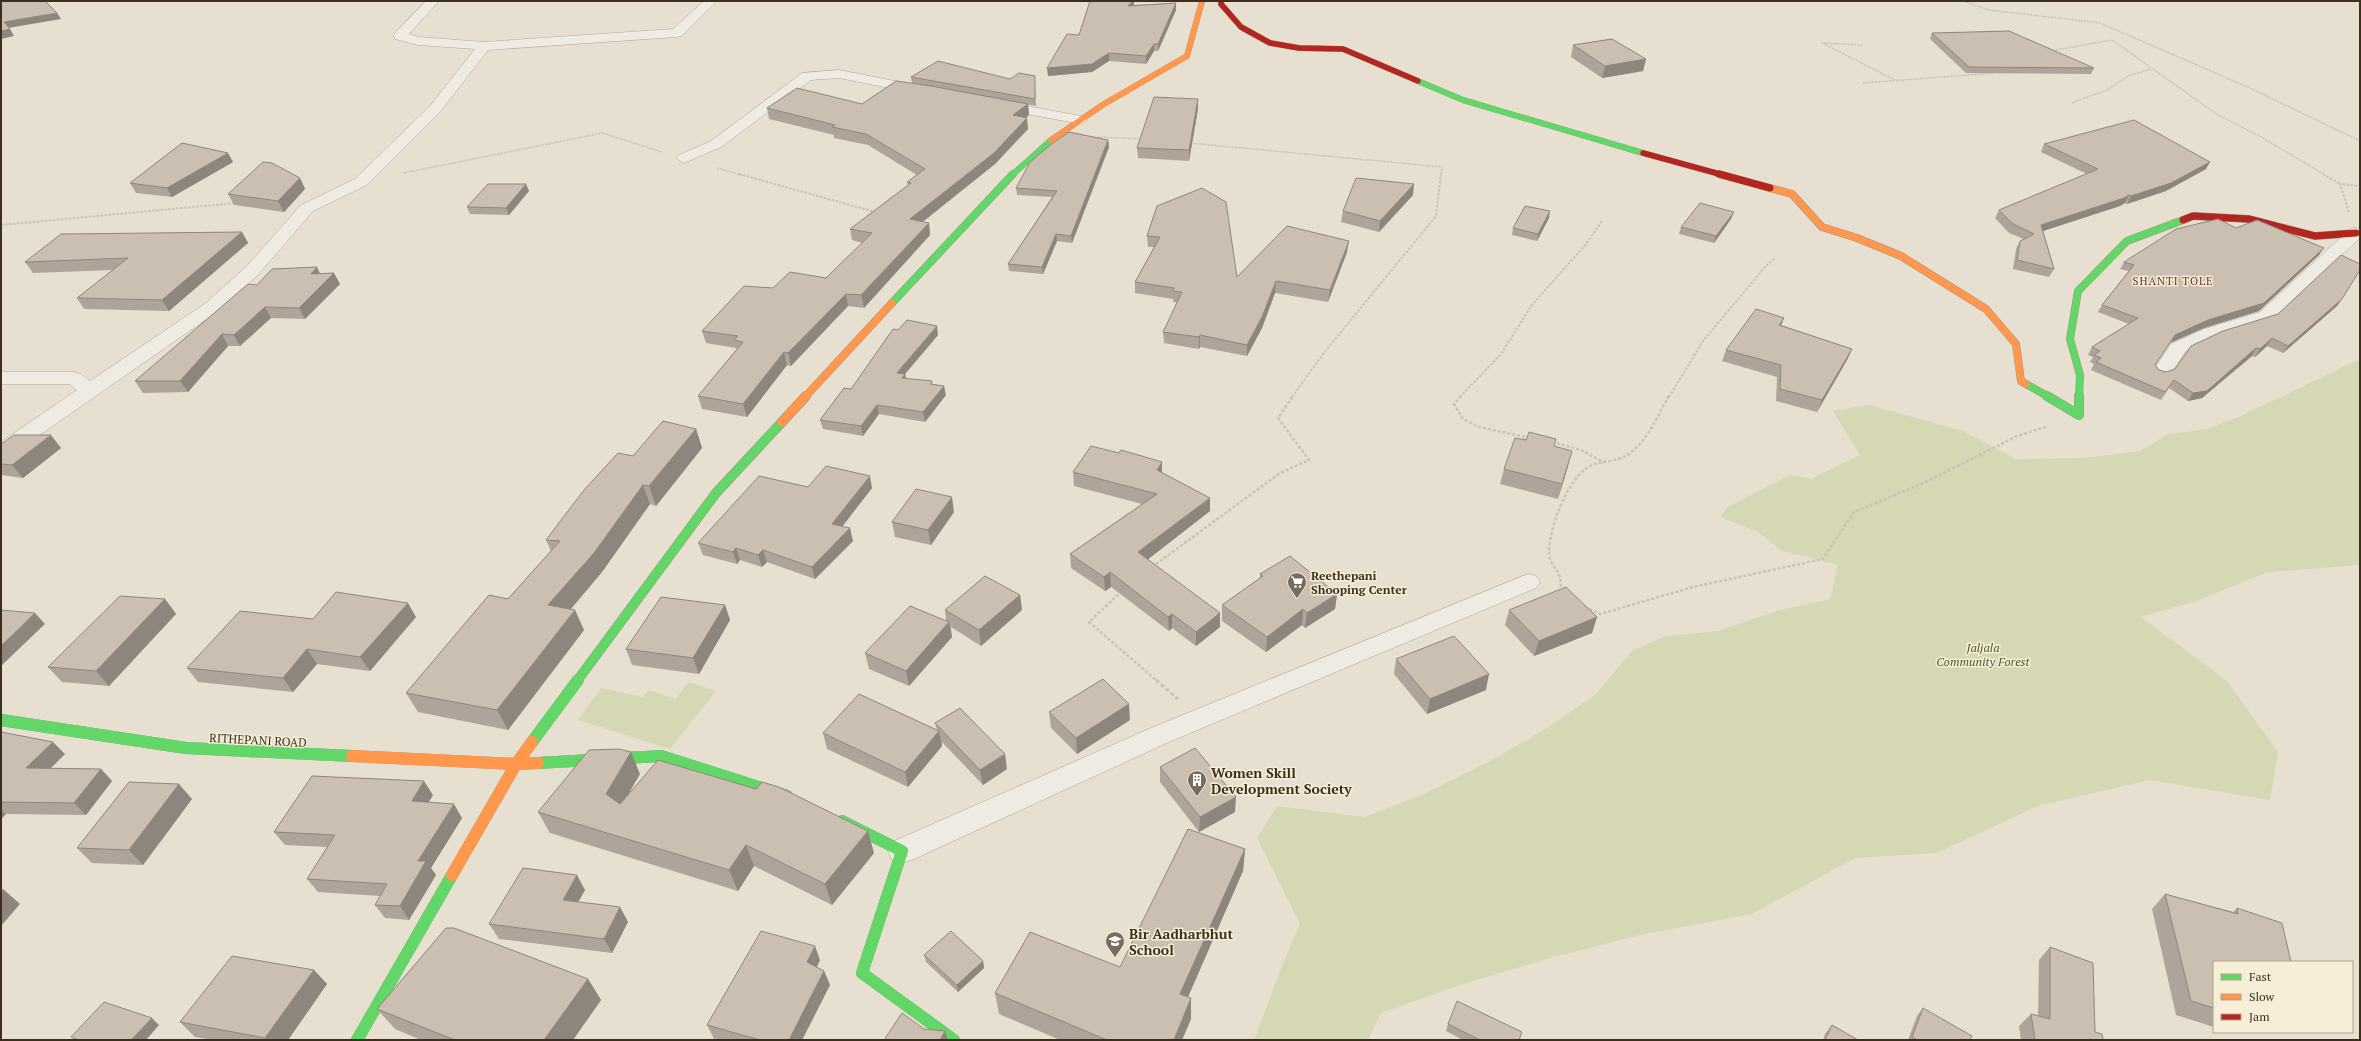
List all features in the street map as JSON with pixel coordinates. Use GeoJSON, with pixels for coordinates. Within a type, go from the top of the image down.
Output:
{"type":"FeatureCollection","features":[{"type":"Feature","properties":{"kind":"street"},"geometry":{"type":"LineString","coordinates":[[433,1],[400,36],[418,41],[484,46],[676,33],[711,1]]}},
{"type":"Feature","properties":{"kind":"street"},"geometry":{"type":"LineString","coordinates":[[357,1040],[516,764],[716,492],[1004,182],[1058,135],[1188,56],[1202,7],[1202,1]]}},
{"type":"Feature","properties":{"kind":"street"},"geometry":{"type":"LineString","coordinates":[[1222,1],[1221,4],[1241,27],[1270,43],[1299,48],[1343,49],[1463,100],[1576,134],[1792,194],[1822,227],[1857,238],[1901,256],[1986,309],[2016,344],[2021,382],[2079,415],[2080,375],[2070,339],[2078,291],[2127,241],[2193,216],[2249,219],[2315,236],[2356,233]]}},
{"type":"Feature","properties":{"kind":"street"},"geometry":{"type":"LineString","coordinates":[[1,452],[212,307],[253,270],[308,208],[361,182],[435,109],[484,46]]}},
{"type":"Feature","properties":{"kind":"street"},"geometry":{"type":"LineString","coordinates":[[684,158],[716,144],[807,76],[839,74],[894,86],[933,91]]}},
{"type":"Feature","properties":{"kind":"street"},"geometry":{"type":"LineString","coordinates":[[987,103],[1081,120]]}},
{"type":"Feature","properties":{"kind":"street"},"geometry":{"type":"LineString","coordinates":[[2162,372],[2178,348],[2212,333],[2266,316],[2320,264],[2356,233]]}},
{"type":"Feature","properties":{"kind":"street"},"geometry":{"type":"LineString","coordinates":[[1,378],[74,378],[90,390]]}},
{"type":"Feature","properties":{"kind":"street"},"geometry":{"type":"LineString","coordinates":[[954,1040],[862,973],[902,851],[1199,718],[1528,582]]}},
{"type":"Feature","properties":{"kind":"street","name":"RITHEPANI ROAD"},"geometry":{"type":"LineString","coordinates":[[1,720],[186,748],[516,764],[661,756],[795,798]]}},
{"type":"Feature","properties":{"kind":"street"},"geometry":{"type":"LineString","coordinates":[[831,816],[902,851]]}},
{"type":"Feature","properties":{"kind":"path"},"geometry":{"type":"LineString","coordinates":[[1963,1],[1989,10],[2100,23],[2250,88],[2360,141]]}},
{"type":"Feature","properties":{"kind":"path"},"geometry":{"type":"LineString","coordinates":[[2046,52],[2112,40],[2214,113],[2263,138],[2340,184],[2360,186]]}},
{"type":"Feature","properties":{"kind":"path"},"geometry":{"type":"LineString","coordinates":[[1862,45],[1822,43],[1896,80]]}},
{"type":"Feature","properties":{"kind":"path"},"geometry":{"type":"LineString","coordinates":[[2072,103],[2109,88],[2128,76],[2151,69]]}},
{"type":"Feature","properties":{"kind":"path"},"geometry":{"type":"LineString","coordinates":[[1863,83],[1997,73]]}},
{"type":"Feature","properties":{"kind":"path"},"geometry":{"type":"LineString","coordinates":[[361,182],[602,133],[880,214]]}},
{"type":"Feature","properties":{"kind":"path"},"geometry":{"type":"LineString","coordinates":[[1058,135],[1146,140]]}},
{"type":"Feature","properties":{"kind":"path"},"geometry":{"type":"LineString","coordinates":[[1149,569],[1280,473],[1309,460],[1278,418],[1323,354],[1436,216],[1442,167],[1184,142]]}},
{"type":"Feature","properties":{"kind":"path"},"geometry":{"type":"LineString","coordinates":[[2340,184],[2356,233]]}},
{"type":"Feature","properties":{"kind":"path"},"geometry":{"type":"LineString","coordinates":[[1,225],[237,203]]}},
{"type":"Feature","properties":{"kind":"path"},"geometry":{"type":"LineString","coordinates":[[1536,439],[1479,427],[1463,419],[1454,404],[1502,354],[1532,305],[1586,244],[1602,221]]}},
{"type":"Feature","properties":{"kind":"path"},"geometry":{"type":"LineString","coordinates":[[1528,582],[1562,597],[1560,577],[1549,556],[1556,516],[1564,498],[1581,473],[1590,466],[1616,461],[1630,453],[1652,429],[1656,418],[1703,341],[1775,258]]}},
{"type":"Feature","properties":{"kind":"path"},"geometry":{"type":"LineString","coordinates":[[1581,605],[1600,614],[1693,587],[1823,559],[1854,512],[1926,482],[2015,437],[2079,415]]}},
{"type":"Feature","properties":{"kind":"path"},"geometry":{"type":"LineString","coordinates":[[1550,442],[1581,450],[1605,463]]}},
{"type":"Feature","properties":{"kind":"path"},"geometry":{"type":"LineString","coordinates":[[1125,587],[1089,622],[1199,718]]}},
{"type":"Feature","properties":{"kind":"green space","name":"Jaljala Community Forest"},"geometry":{"type":"Polygon","coordinates":[[[2360,359],[2360,565],[2268,572],[2196,601],[2141,617],[2227,681],[2278,752],[2270,800],[2150,780],[2038,806],[1937,853],[1855,858],[1752,914],[1644,934],[1550,958],[1463,984],[1381,1013],[1368,1040],[1254,1040],[1285,958],[1300,924],[1257,838],[1277,806],[1364,817],[1424,794],[1494,759],[1547,728],[1596,694],[1632,651],[1665,636],[1718,631],[1777,611],[1830,599],[1838,565],[1782,551],[1758,532],[1720,517],[1728,507],[1790,475],[1811,479],[1860,455],[1833,411],[1869,405],[1963,431],[2016,459],[2084,458],[2140,451],[2168,434],[2207,429],[2239,417],[2360,359]]]}},
{"type":"Feature","properties":{"kind":"green space"},"geometry":{"type":"Polygon","coordinates":[[[689,682],[716,691],[670,749],[578,720],[601,688],[642,697],[649,690],[675,699],[689,682]]]}},
{"type":"Feature","properties":{"kind":"building"},"geometry":{"type":"Polygon","coordinates":[[[1,1],[45,1],[57,13],[4,22],[10,29],[1,31],[1,1]]]}},
{"type":"Feature","properties":{"kind":"building"},"geometry":{"type":"Polygon","coordinates":[[[1090,1],[1133,1],[1128,6],[1176,3],[1158,44],[1154,44],[1146,56],[1109,53],[1092,64],[1047,68],[1067,34],[1079,35],[1090,1]]]}},
{"type":"Feature","properties":{"kind":"building"},"geometry":{"type":"Polygon","coordinates":[[[2009,31],[2094,68],[1969,67],[1932,33],[2009,31]]]}},
{"type":"Feature","properties":{"kind":"building"},"geometry":{"type":"Polygon","coordinates":[[[1612,39],[1646,59],[1605,66],[1573,45],[1612,39]]]}},
{"type":"Feature","properties":{"kind":"building"},"geometry":{"type":"Polygon","coordinates":[[[938,61],[1010,79],[1019,73],[1035,76],[1035,99],[911,77],[938,61]]]}},
{"type":"Feature","properties":{"kind":"building"},"geometry":{"type":"Polygon","coordinates":[[[896,81],[1028,104],[1013,115],[1027,118],[994,153],[910,219],[929,223],[861,295],[846,294],[788,353],[784,352],[743,404],[698,396],[743,342],[734,340],[738,336],[702,331],[744,286],[773,288],[790,272],[826,278],[872,233],[850,229],[911,183],[907,182],[925,169],[866,134],[832,127],[835,125],[767,108],[797,88],[862,104],[896,81]]]}},
{"type":"Feature","properties":{"kind":"building"},"geometry":{"type":"Polygon","coordinates":[[[1154,97],[1198,99],[1189,150],[1137,148],[1154,97]]]}},
{"type":"Feature","properties":{"kind":"building"},"geometry":{"type":"Polygon","coordinates":[[[2134,120],[2210,162],[2171,183],[2131,196],[2129,195],[2124,198],[2041,225],[2054,269],[2017,260],[2020,241],[2034,234],[2013,224],[1999,210],[2098,169],[2044,144],[2134,120]]]}},
{"type":"Feature","properties":{"kind":"building"},"geometry":{"type":"Polygon","coordinates":[[[1069,132],[1108,140],[1071,236],[1056,234],[1042,267],[1008,264],[1057,191],[1016,188],[1030,162],[1069,132]]]}},
{"type":"Feature","properties":{"kind":"building"},"geometry":{"type":"Polygon","coordinates":[[[182,143],[228,153],[167,188],[130,183],[182,143]]]}},
{"type":"Feature","properties":{"kind":"building"},"geometry":{"type":"Polygon","coordinates":[[[263,162],[272,163],[300,178],[278,201],[228,194],[263,162]]]}},
{"type":"Feature","properties":{"kind":"building"},"geometry":{"type":"Polygon","coordinates":[[[1356,178],[1414,184],[1380,221],[1343,211],[1356,178]]]}},
{"type":"Feature","properties":{"kind":"building"},"geometry":{"type":"Polygon","coordinates":[[[488,184],[526,184],[506,208],[467,207],[488,184]]]}},
{"type":"Feature","properties":{"kind":"building"},"geometry":{"type":"Polygon","coordinates":[[[1202,188],[1226,202],[1237,277],[1287,226],[1349,241],[1330,290],[1276,281],[1262,317],[1247,345],[1200,335],[1199,337],[1163,332],[1182,292],[1173,291],[1174,288],[1135,282],[1160,237],[1147,236],[1157,206],[1202,188]]]}},
{"type":"Feature","properties":{"kind":"building"},"geometry":{"type":"Polygon","coordinates":[[[1700,203],[1734,212],[1716,236],[1681,227],[1700,203]]]}},
{"type":"Feature","properties":{"kind":"building"},"geometry":{"type":"Polygon","coordinates":[[[1525,206],[1550,211],[1538,234],[1513,228],[1525,206]]]}},
{"type":"Feature","properties":{"kind":"building"},"geometry":{"type":"Polygon","coordinates":[[[2218,219],[2236,228],[2257,220],[2324,248],[2264,303],[2208,320],[2175,335],[2155,365],[2159,370],[2166,372],[2175,369],[2191,346],[2223,331],[2278,314],[2341,255],[2360,264],[2360,270],[2342,299],[2288,346],[2272,338],[2260,349],[2256,348],[2207,391],[2193,393],[2174,380],[2165,392],[2096,362],[2101,358],[2094,355],[2100,351],[2092,347],[2138,318],[2102,305],[2134,265],[2124,262],[2176,229],[2218,219]]]}},
{"type":"Feature","properties":{"kind":"building"},"geometry":{"type":"Polygon","coordinates":[[[242,232],[162,300],[77,298],[128,258],[25,262],[61,234],[242,232]]]}},
{"type":"Feature","properties":{"kind":"building"},"geometry":{"type":"Polygon","coordinates":[[[317,267],[311,274],[334,273],[299,308],[265,307],[234,335],[222,334],[180,381],[135,381],[248,284],[257,285],[272,269],[317,267]]]}},
{"type":"Feature","properties":{"kind":"building"},"geometry":{"type":"Polygon","coordinates":[[[1756,309],[1784,318],[1779,325],[1852,349],[1822,400],[1780,389],[1781,365],[1726,350],[1756,309]]]}},
{"type":"Feature","properties":{"kind":"building"},"geometry":{"type":"Polygon","coordinates":[[[907,320],[937,326],[897,373],[905,374],[902,378],[932,381],[931,384],[944,386],[923,412],[877,405],[861,426],[820,420],[844,388],[851,389],[893,329],[898,330],[907,320]]]}},
{"type":"Feature","properties":{"kind":"building"},"geometry":{"type":"Polygon","coordinates":[[[663,421],[696,429],[649,486],[643,485],[594,553],[548,605],[575,610],[497,710],[406,693],[489,595],[508,599],[560,541],[546,540],[584,490],[618,453],[633,456],[663,421]]]}},
{"type":"Feature","properties":{"kind":"building"},"geometry":{"type":"Polygon","coordinates":[[[1529,432],[1556,439],[1554,446],[1572,451],[1562,484],[1504,469],[1515,438],[1526,440],[1529,432]]]}},
{"type":"Feature","properties":{"kind":"building"},"geometry":{"type":"Polygon","coordinates":[[[14,435],[51,435],[12,465],[1,464],[1,444],[14,435]]]}},
{"type":"Feature","properties":{"kind":"building"},"geometry":{"type":"Polygon","coordinates":[[[1091,446],[1119,453],[1121,450],[1162,462],[1157,470],[1210,498],[1138,552],[1220,613],[1196,632],[1172,614],[1168,617],[1110,572],[1104,577],[1070,554],[1157,494],[1073,472],[1091,446]]]}},
{"type":"Feature","properties":{"kind":"building"},"geometry":{"type":"Polygon","coordinates":[[[826,466],[870,476],[832,524],[850,528],[812,567],[763,550],[758,555],[736,548],[733,552],[698,543],[759,476],[808,487],[826,466]]]}},
{"type":"Feature","properties":{"kind":"building"},"geometry":{"type":"Polygon","coordinates":[[[916,489],[952,497],[928,530],[892,522],[916,489]]]}},
{"type":"Feature","properties":{"kind":"building"},"geometry":{"type":"Polygon","coordinates":[[[1290,556],[1337,594],[1307,613],[1303,609],[1267,637],[1222,605],[1263,576],[1260,574],[1290,556]]]}},
{"type":"Feature","properties":{"kind":"building"},"geometry":{"type":"Polygon","coordinates":[[[985,576],[1020,595],[979,630],[945,610],[985,576]]]}},
{"type":"Feature","properties":{"kind":"building"},"geometry":{"type":"Polygon","coordinates":[[[1566,587],[1597,617],[1539,641],[1509,610],[1566,587]]]}},
{"type":"Feature","properties":{"kind":"building"},"geometry":{"type":"Polygon","coordinates":[[[336,592],[408,603],[360,657],[307,649],[283,678],[187,668],[240,611],[313,619],[336,592]]]}},
{"type":"Feature","properties":{"kind":"building"},"geometry":{"type":"Polygon","coordinates":[[[120,596],[165,599],[96,671],[48,667],[120,596]]]}},
{"type":"Feature","properties":{"kind":"building"},"geometry":{"type":"Polygon","coordinates":[[[661,597],[725,605],[693,658],[626,649],[661,597]]]}},
{"type":"Feature","properties":{"kind":"building"},"geometry":{"type":"Polygon","coordinates":[[[910,606],[949,622],[906,671],[865,653],[910,606]]]}},
{"type":"Feature","properties":{"kind":"building"},"geometry":{"type":"Polygon","coordinates":[[[1,610],[35,613],[1,646],[1,610]]]}},
{"type":"Feature","properties":{"kind":"building"},"geometry":{"type":"Polygon","coordinates":[[[1454,636],[1489,674],[1430,699],[1396,659],[1454,636]]]}},
{"type":"Feature","properties":{"kind":"building"},"geometry":{"type":"Polygon","coordinates":[[[1103,679],[1129,704],[1076,738],[1049,712],[1103,679]]]}},
{"type":"Feature","properties":{"kind":"building"},"geometry":{"type":"Polygon","coordinates":[[[859,694],[939,731],[905,772],[823,733],[859,694]]]}},
{"type":"Feature","properties":{"kind":"building"},"geometry":{"type":"Polygon","coordinates":[[[960,708],[1005,754],[980,770],[935,723],[960,708]]]}},
{"type":"Feature","properties":{"kind":"building"},"geometry":{"type":"Polygon","coordinates":[[[1,732],[53,742],[26,768],[101,769],[74,803],[1,802],[1,732]]]}},
{"type":"Feature","properties":{"kind":"building"},"geometry":{"type":"Polygon","coordinates":[[[1195,748],[1236,797],[1200,817],[1160,767],[1195,748]]]}},
{"type":"Feature","properties":{"kind":"building"},"geometry":{"type":"Polygon","coordinates":[[[619,749],[631,752],[606,794],[620,804],[658,760],[756,789],[762,782],[779,787],[868,831],[825,884],[746,845],[729,870],[538,812],[589,750],[619,749]]]}},
{"type":"Feature","properties":{"kind":"building"},"geometry":{"type":"Polygon","coordinates":[[[312,776],[424,781],[412,801],[454,804],[418,861],[426,861],[400,906],[375,905],[387,884],[307,879],[335,835],[274,832],[312,776]]]}},
{"type":"Feature","properties":{"kind":"building"},"geometry":{"type":"Polygon","coordinates":[[[129,782],[179,784],[129,850],[77,848],[129,782]]]}},
{"type":"Feature","properties":{"kind":"building"},"geometry":{"type":"Polygon","coordinates":[[[1188,829],[1245,849],[1180,994],[1191,998],[1174,1040],[1107,1040],[995,993],[1030,932],[1120,967],[1188,829]]]}},
{"type":"Feature","properties":{"kind":"building"},"geometry":{"type":"Polygon","coordinates":[[[523,868],[577,875],[563,900],[620,907],[604,939],[489,924],[523,868]]]}},
{"type":"Feature","properties":{"kind":"building"},"geometry":{"type":"Polygon","coordinates":[[[2165,894],[2238,914],[2237,908],[2282,923],[2291,961],[2213,961],[2213,1008],[2191,1001],[2165,894]]]}},
{"type":"Feature","properties":{"kind":"building"},"geometry":{"type":"Polygon","coordinates":[[[446,928],[454,928],[588,979],[544,1040],[455,1040],[377,1009],[446,928]]]}},
{"type":"Feature","properties":{"kind":"building"},"geometry":{"type":"Polygon","coordinates":[[[761,931],[815,946],[807,962],[824,971],[789,1040],[760,1040],[707,1025],[761,931]]]}},
{"type":"Feature","properties":{"kind":"building"},"geometry":{"type":"Polygon","coordinates":[[[951,931],[983,961],[957,985],[924,955],[951,931]]]}},
{"type":"Feature","properties":{"kind":"building"},"geometry":{"type":"Polygon","coordinates":[[[2050,947],[2093,963],[2095,1032],[2102,1034],[2103,1040],[2035,1040],[2031,1014],[2050,1019],[2050,947]]]}},
{"type":"Feature","properties":{"kind":"building"},"geometry":{"type":"Polygon","coordinates":[[[232,956],[314,970],[265,1038],[180,1022],[232,956]]]}},
{"type":"Feature","properties":{"kind":"building"},"geometry":{"type":"Polygon","coordinates":[[[1457,1001],[1522,1032],[1519,1040],[1480,1040],[1448,1024],[1457,1001]]]}},
{"type":"Feature","properties":{"kind":"building"},"geometry":{"type":"Polygon","coordinates":[[[104,1002],[152,1018],[131,1040],[78,1040],[71,1037],[104,1002]]]}},
{"type":"Feature","properties":{"kind":"building"},"geometry":{"type":"Polygon","coordinates":[[[1923,1008],[1972,1036],[1970,1040],[1917,1040],[1912,1037],[1923,1008]]]}},
{"type":"Feature","properties":{"kind":"building"},"geometry":{"type":"Polygon","coordinates":[[[902,1013],[924,1029],[945,1031],[940,1040],[884,1040],[902,1013]]]}},
{"type":"Feature","properties":{"kind":"building"},"geometry":{"type":"Polygon","coordinates":[[[1832,1025],[1858,1040],[1825,1040],[1832,1025]]]}},
{"type":"Feature","properties":{"kind":"traffic: fast"},"geometry":{"type":"LineString","coordinates":[[1418,81],[1463,100],[1643,153]]}},
{"type":"Feature","properties":{"kind":"traffic: fast"},"geometry":{"type":"LineString","coordinates":[[892,303],[1004,182],[1051,140]]}},
{"type":"Feature","properties":{"kind":"traffic: fast"},"geometry":{"type":"LineString","coordinates":[[2026,384],[2079,415],[2080,375],[2070,339],[2078,291],[2127,241],[2183,220]]}},
{"type":"Feature","properties":{"kind":"traffic: fast"},"geometry":{"type":"LineString","coordinates":[[532,742],[716,493],[782,422]]}},
{"type":"Feature","properties":{"kind":"traffic: fast"},"geometry":{"type":"LineString","coordinates":[[1,720],[186,748],[352,756]]}},
{"type":"Feature","properties":{"kind":"traffic: fast"},"geometry":{"type":"LineString","coordinates":[[538,763],[661,756],[787,796]]}},
{"type":"Feature","properties":{"kind":"traffic: fast"},"geometry":{"type":"LineString","coordinates":[[842,821],[902,851],[862,973],[954,1040]]}},
{"type":"Feature","properties":{"kind":"traffic: fast"},"geometry":{"type":"LineString","coordinates":[[357,1040],[452,875]]}},
{"type":"Feature","properties":{"kind":"traffic: slow"},"geometry":{"type":"LineString","coordinates":[[1051,140],[1104,104],[1187,56],[1202,1]]}},
{"type":"Feature","properties":{"kind":"traffic: slow"},"geometry":{"type":"LineString","coordinates":[[1770,188],[1792,194],[1822,227],[1857,238],[1901,256],[1986,309],[2016,344],[2021,381],[2026,384]]}},
{"type":"Feature","properties":{"kind":"traffic: slow"},"geometry":{"type":"LineString","coordinates":[[782,422],[892,303]]}},
{"type":"Feature","properties":{"kind":"traffic: slow"},"geometry":{"type":"LineString","coordinates":[[452,875],[516,764],[532,742]]}},
{"type":"Feature","properties":{"kind":"traffic: slow"},"geometry":{"type":"LineString","coordinates":[[352,756],[516,764],[538,763]]}},
{"type":"Feature","properties":{"kind":"traffic: jam"},"geometry":{"type":"LineString","coordinates":[[1221,1],[1221,4],[1241,27],[1270,43],[1299,48],[1343,49],[1418,81]]}},
{"type":"Feature","properties":{"kind":"traffic: jam"},"geometry":{"type":"LineString","coordinates":[[1643,153],[1770,188]]}},
{"type":"Feature","properties":{"kind":"traffic: jam"},"geometry":{"type":"LineString","coordinates":[[2183,220],[2193,216],[2249,219],[2315,236],[2356,233]]}},
{"type":"Feature","properties":{"kind":"place","name":"Reethepani Shooping Center"},"geometry":{"type":"Point","coordinates":[1297,599]}},
{"type":"Feature","properties":{"kind":"place","name":"Women Skill Development Society"},"geometry":{"type":"Point","coordinates":[1197,797]}},
{"type":"Feature","properties":{"kind":"place","name":"Bir Aadharbhut School"},"geometry":{"type":"Point","coordinates":[1115,958]}},
{"type":"Feature","properties":{"kind":"district","name":"SHANTI TOLE"},"geometry":{"type":"Point","coordinates":[2173,281]}}]}
